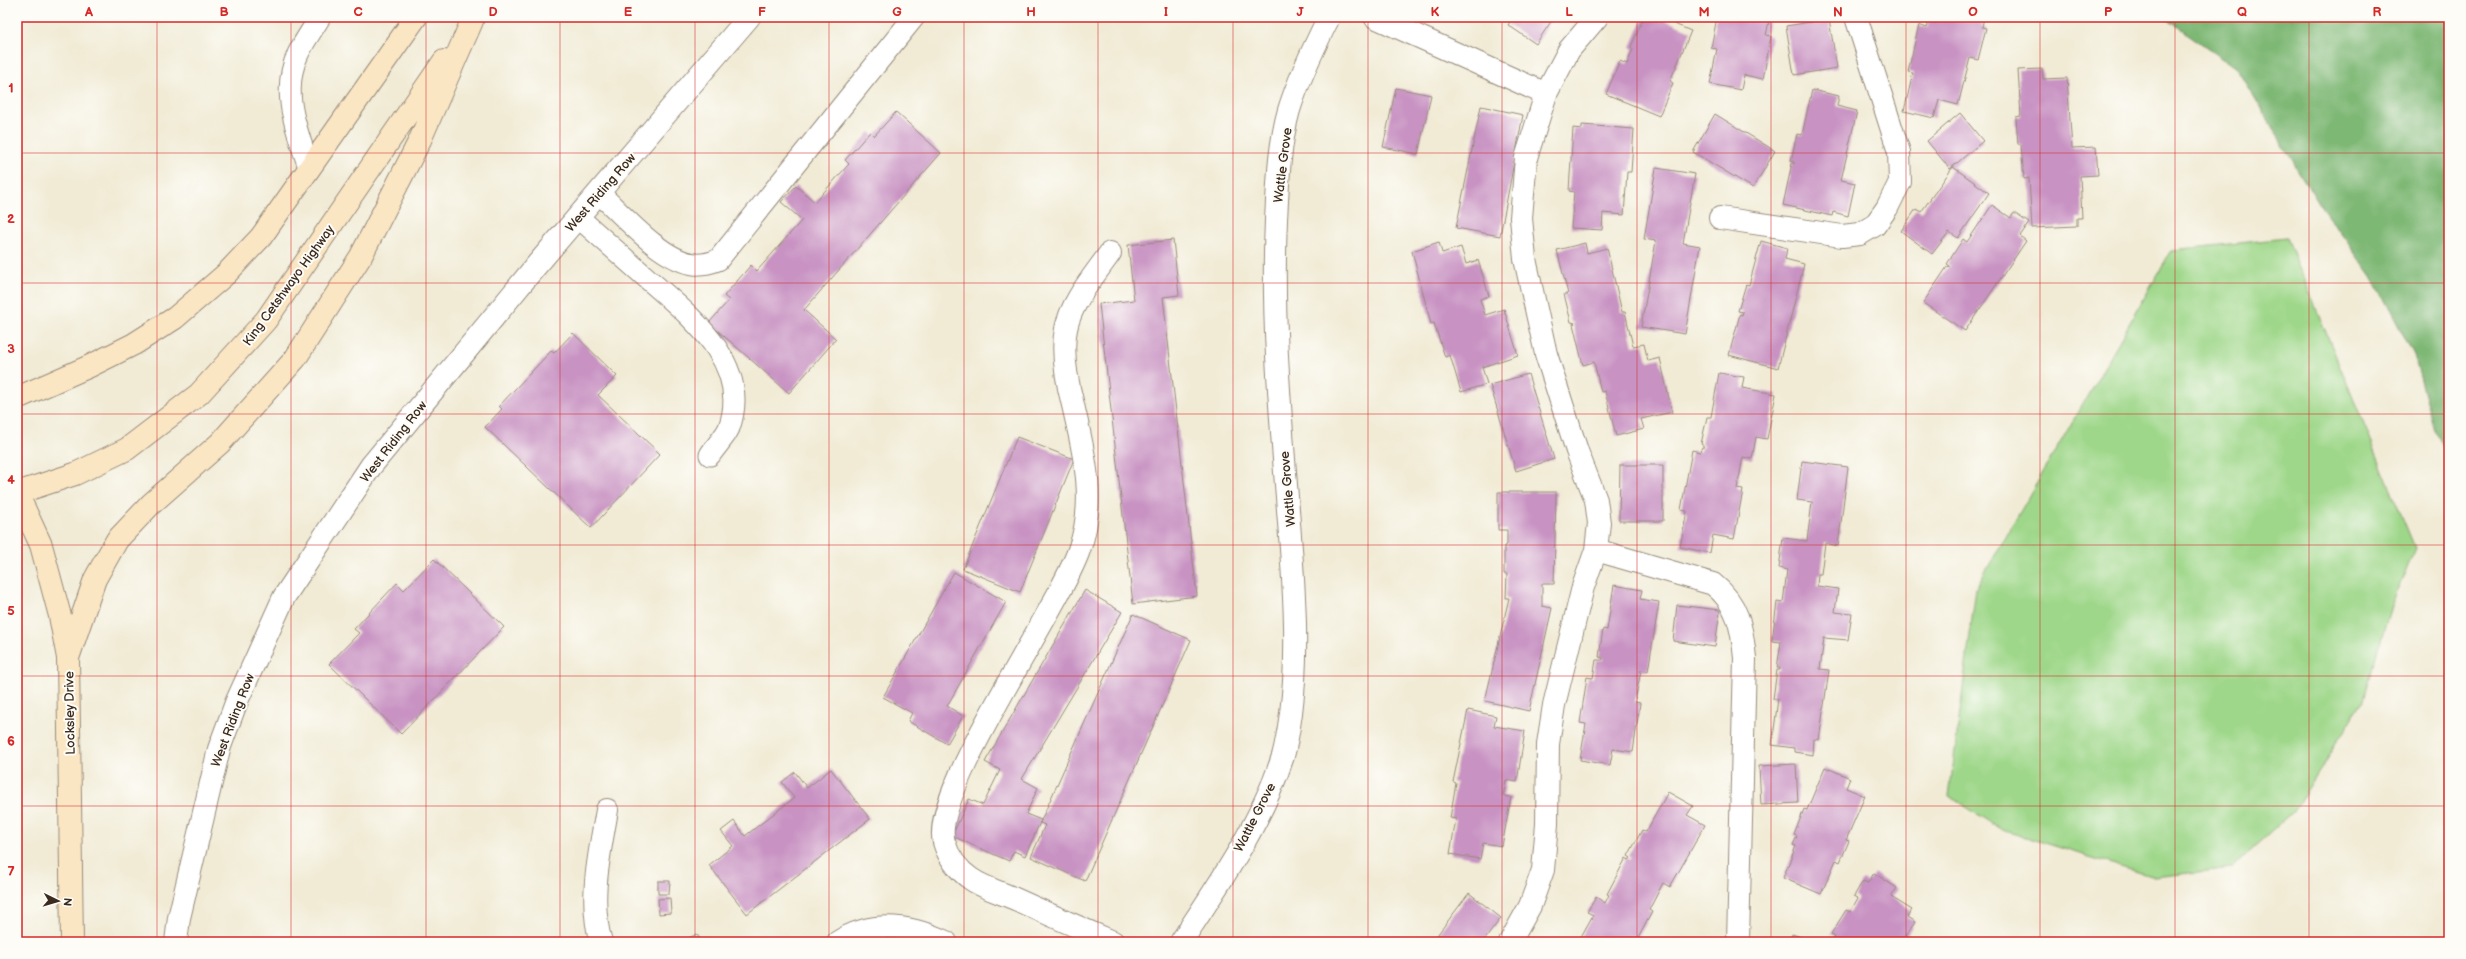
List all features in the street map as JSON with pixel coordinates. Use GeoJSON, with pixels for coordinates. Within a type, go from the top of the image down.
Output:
{"type":"FeatureCollection","features":[{"type":"Feature","properties":{"kind":"main road"},"geometry":{"type":"LineString","coordinates":[[17,398],[90,366],[134,344],[175,318],[208,291],[261,237],[416,17]]}},
{"type":"Feature","properties":{"kind":"main road"},"geometry":{"type":"LineString","coordinates":[[68,658],[95,580],[117,540],[151,504],[220,443],[295,359],[360,256],[420,140],[473,19]]}},
{"type":"Feature","properties":{"kind":"main road","name":"King Cetshwayo Highway"},"geometry":{"type":"LineString","coordinates":[[17,493],[75,474],[126,449],[199,394],[219,374],[249,341],[280,301],[473,19]]}},
{"type":"Feature","properties":{"kind":"main road","name":"Locksley Drive"},"geometry":{"type":"LineString","coordinates":[[17,493],[41,545],[60,616],[68,658],[72,942]]}},
{"type":"Feature","properties":{"kind":"street","name":"West Riding Row"},"geometry":{"type":"LineString","coordinates":[[176,942],[180,910],[219,749],[236,703],[284,597],[371,466],[578,217],[749,17]]}},
{"type":"Feature","properties":{"kind":"street","name":"Wattle Grove"},"geometry":{"type":"LineString","coordinates":[[1181,942],[1247,836],[1284,754],[1289,724],[1296,674],[1295,598],[1277,370],[1274,288],[1277,191],[1282,148],[1289,112],[1302,75],[1329,17]]}},
{"type":"Feature","properties":{"kind":"street"},"geometry":{"type":"LineString","coordinates":[[1375,17],[1546,94]]}},
{"type":"Feature","properties":{"kind":"street"},"geometry":{"type":"LineString","coordinates":[[1510,942],[1530,906],[1543,870],[1547,824],[1548,744],[1554,705],[1578,610],[1596,550],[1599,523],[1596,500],[1577,451],[1546,354],[1525,259],[1521,218],[1526,158],[1546,94],[1569,50],[1597,17]]}},
{"type":"Feature","properties":{"kind":"street"},"geometry":{"type":"LineString","coordinates":[[1720,218],[1842,236],[1860,234],[1875,225],[1887,208],[1900,182],[1899,152],[1856,17]]}},
{"type":"Feature","properties":{"kind":"street"},"geometry":{"type":"LineString","coordinates":[[1110,253],[1077,301],[1066,329],[1067,383],[1089,480],[1088,516],[1080,548],[1071,571],[1041,627],[972,748],[944,813],[943,840],[950,857],[972,880],[1114,942]]}},
{"type":"Feature","properties":{"kind":"street"},"geometry":{"type":"LineString","coordinates":[[1596,550],[1713,584],[1725,594],[1742,627],[1745,658],[1738,942]]}},
{"type":"Feature","properties":{"kind":"street"},"geometry":{"type":"LineString","coordinates":[[601,942],[596,928],[596,881],[607,810]]}},
{"type":"Feature","properties":{"kind":"street"},"geometry":{"type":"LineString","coordinates":[[838,942],[847,936],[873,927],[900,927],[932,936],[946,942]]}},
{"type":"Feature","properties":{"kind":"lane"},"geometry":{"type":"LineString","coordinates":[[310,167],[295,124],[291,104],[290,79],[298,55],[320,17]]}},
{"type":"Feature","properties":{"kind":"lane"},"geometry":{"type":"LineString","coordinates":[[599,193],[663,251],[693,264],[704,264],[718,260],[914,17]]}},
{"type":"Feature","properties":{"kind":"lane"},"geometry":{"type":"LineString","coordinates":[[578,217],[698,323],[719,351],[732,380],[734,403],[729,429],[710,455]]}},
{"type":"Feature","properties":{"kind":"green space"},"geometry":{"type":"Polygon","coordinates":[[[2164,17],[2449,17],[2449,460],[2435,430],[2414,355],[2372,276],[2318,202],[2236,68],[2164,17]]]}},
{"type":"Feature","properties":{"kind":"green space"},"geometry":{"type":"Polygon","coordinates":[[[2287,238],[2415,548],[2391,606],[2362,702],[2294,811],[2232,868],[2154,877],[2002,830],[1949,796],[1976,588],[2172,250],[2287,238]]]}},
{"type":"Feature","properties":{"kind":"building"},"geometry":{"type":"Polygon","coordinates":[[[1513,17],[1554,17],[1536,44],[1508,25],[1513,17]]]}},
{"type":"Feature","properties":{"kind":"building"},"geometry":{"type":"Polygon","coordinates":[[[1647,17],[1658,17],[1691,31],[1670,81],[1673,83],[1659,116],[1606,94],[1620,61],[1627,64],[1633,49],[1631,47],[1643,19],[1645,20],[1647,17]]]}},
{"type":"Feature","properties":{"kind":"building"},"geometry":{"type":"Polygon","coordinates":[[[1717,17],[1770,17],[1766,35],[1771,36],[1763,79],[1744,75],[1741,90],[1710,84],[1717,49],[1711,48],[1717,17]]]}},
{"type":"Feature","properties":{"kind":"building"},"geometry":{"type":"Polygon","coordinates":[[[1930,17],[1984,17],[1982,27],[1986,28],[1978,60],[1970,58],[1958,105],[1939,100],[1934,118],[1904,111],[1913,73],[1908,72],[1919,25],[1927,28],[1930,17]]]}},
{"type":"Feature","properties":{"kind":"building"},"geometry":{"type":"Polygon","coordinates":[[[1829,19],[1837,68],[1794,75],[1786,26],[1829,19]]]}},
{"type":"Feature","properties":{"kind":"building"},"geometry":{"type":"Polygon","coordinates":[[[2042,69],[2043,79],[2067,78],[2072,148],[2096,147],[2098,175],[2080,176],[2082,218],[2077,218],[2077,226],[2032,228],[2029,178],[2024,179],[2021,144],[2018,144],[2016,117],[2021,116],[2018,70],[2042,69]]]}},
{"type":"Feature","properties":{"kind":"building"},"geometry":{"type":"Polygon","coordinates":[[[1396,88],[1431,95],[1418,154],[1383,147],[1396,88]]]}},
{"type":"Feature","properties":{"kind":"building"},"geometry":{"type":"Polygon","coordinates":[[[1812,90],[1839,96],[1837,106],[1857,111],[1841,180],[1855,183],[1848,216],[1833,212],[1832,216],[1783,205],[1792,163],[1794,164],[1794,162],[1791,161],[1797,134],[1802,135],[1812,90]]]}},
{"type":"Feature","properties":{"kind":"building"},"geometry":{"type":"Polygon","coordinates":[[[1481,106],[1523,115],[1500,236],[1456,228],[1481,106]]]}},
{"type":"Feature","properties":{"kind":"building"},"geometry":{"type":"Polygon","coordinates":[[[896,112],[941,153],[804,310],[836,339],[789,393],[709,323],[729,300],[724,296],[751,265],[757,271],[802,220],[781,202],[796,186],[815,202],[849,164],[845,160],[870,132],[874,136],[896,112]]]}},
{"type":"Feature","properties":{"kind":"building"},"geometry":{"type":"Polygon","coordinates":[[[1960,113],[1983,141],[1950,169],[1927,141],[1960,113]]]}},
{"type":"Feature","properties":{"kind":"building"},"geometry":{"type":"Polygon","coordinates":[[[1715,114],[1775,151],[1753,188],[1693,152],[1715,114]]]}},
{"type":"Feature","properties":{"kind":"building"},"geometry":{"type":"Polygon","coordinates":[[[1582,125],[1634,129],[1631,172],[1627,172],[1624,215],[1603,213],[1602,230],[1571,228],[1574,192],[1569,191],[1573,128],[1582,129],[1582,125]]]}},
{"type":"Feature","properties":{"kind":"building"},"geometry":{"type":"Polygon","coordinates":[[[1953,167],[1989,193],[1958,238],[1949,232],[1932,254],[1901,231],[1916,209],[1921,212],[1953,167]]]}},
{"type":"Feature","properties":{"kind":"building"},"geometry":{"type":"Polygon","coordinates":[[[1656,168],[1695,174],[1683,243],[1700,246],[1685,334],[1641,327],[1656,241],[1644,239],[1656,168]]]}},
{"type":"Feature","properties":{"kind":"building"},"geometry":{"type":"Polygon","coordinates":[[[1992,205],[2011,218],[2014,213],[2029,223],[2020,236],[2026,241],[1965,331],[1923,303],[1947,267],[1950,266],[1947,264],[1963,239],[1967,242],[1992,205]]]}},
{"type":"Feature","properties":{"kind":"building"},"geometry":{"type":"Polygon","coordinates":[[[1173,240],[1179,295],[1163,297],[1197,596],[1133,604],[1099,304],[1134,300],[1128,245],[1173,240]]]}},
{"type":"Feature","properties":{"kind":"building"},"geometry":{"type":"Polygon","coordinates":[[[1761,241],[1787,248],[1785,259],[1804,264],[1778,368],[1729,355],[1740,314],[1742,315],[1743,312],[1738,311],[1746,284],[1749,285],[1761,241]]]}},
{"type":"Feature","properties":{"kind":"building"},"geometry":{"type":"Polygon","coordinates":[[[1439,242],[1442,253],[1461,247],[1466,264],[1478,260],[1489,296],[1480,299],[1485,315],[1504,309],[1518,355],[1482,367],[1487,384],[1461,392],[1450,355],[1445,357],[1434,323],[1431,324],[1412,251],[1439,242]]]}},
{"type":"Feature","properties":{"kind":"building"},"geometry":{"type":"Polygon","coordinates":[[[1585,243],[1587,253],[1607,248],[1622,312],[1625,312],[1633,346],[1644,344],[1648,361],[1660,358],[1672,412],[1641,419],[1644,429],[1616,436],[1605,391],[1601,392],[1594,362],[1583,365],[1573,324],[1575,323],[1571,322],[1564,294],[1568,294],[1557,250],[1585,243]]]}},
{"type":"Feature","properties":{"kind":"building"},"geometry":{"type":"Polygon","coordinates":[[[573,333],[617,376],[598,395],[660,454],[591,528],[485,427],[502,409],[499,406],[551,351],[554,353],[573,333]]]}},
{"type":"Feature","properties":{"kind":"building"},"geometry":{"type":"Polygon","coordinates":[[[1719,373],[1744,377],[1742,388],[1776,394],[1767,439],[1756,437],[1752,459],[1743,457],[1737,489],[1743,490],[1734,539],[1713,535],[1710,553],[1680,547],[1687,511],[1681,510],[1692,450],[1700,452],[1702,447],[1705,447],[1701,444],[1707,417],[1711,417],[1719,373]]]}},
{"type":"Feature","properties":{"kind":"building"},"geometry":{"type":"Polygon","coordinates":[[[1528,374],[1554,459],[1516,471],[1490,385],[1528,374]]]}},
{"type":"Feature","properties":{"kind":"building"},"geometry":{"type":"Polygon","coordinates":[[[1017,437],[1074,459],[1020,592],[963,569],[1017,437]]]}},
{"type":"Feature","properties":{"kind":"building"},"geometry":{"type":"Polygon","coordinates":[[[1802,461],[1848,467],[1838,546],[1825,543],[1821,574],[1818,574],[1817,586],[1838,589],[1835,612],[1852,614],[1848,640],[1824,638],[1820,669],[1829,670],[1819,740],[1814,739],[1813,755],[1794,752],[1794,748],[1772,745],[1778,699],[1773,699],[1777,670],[1780,670],[1780,668],[1777,668],[1781,642],[1772,641],[1777,602],[1783,603],[1787,570],[1779,568],[1783,538],[1807,541],[1812,502],[1797,500],[1802,461]]]}},
{"type":"Feature","properties":{"kind":"building"},"geometry":{"type":"Polygon","coordinates":[[[1620,465],[1663,465],[1663,521],[1619,521],[1620,465]]]}},
{"type":"Feature","properties":{"kind":"building"},"geometry":{"type":"Polygon","coordinates":[[[1498,492],[1556,492],[1554,584],[1542,584],[1542,606],[1552,608],[1529,711],[1485,701],[1509,598],[1506,598],[1507,574],[1504,574],[1504,546],[1507,545],[1507,530],[1498,530],[1498,492]]]}},
{"type":"Feature","properties":{"kind":"building"},"geometry":{"type":"Polygon","coordinates":[[[434,559],[504,627],[401,734],[329,664],[359,633],[354,629],[397,583],[404,590],[434,559]]]}},
{"type":"Feature","properties":{"kind":"building"},"geometry":{"type":"Polygon","coordinates":[[[954,572],[1006,602],[947,706],[963,716],[947,744],[908,721],[912,713],[883,697],[954,572]]]}},
{"type":"Feature","properties":{"kind":"building"},"geometry":{"type":"Polygon","coordinates":[[[1614,585],[1642,590],[1640,599],[1659,602],[1648,671],[1641,670],[1635,702],[1640,703],[1633,752],[1613,749],[1610,765],[1580,760],[1586,724],[1580,723],[1587,677],[1593,678],[1596,660],[1603,660],[1603,658],[1599,657],[1603,629],[1607,630],[1614,585]]]}},
{"type":"Feature","properties":{"kind":"building"},"geometry":{"type":"Polygon","coordinates":[[[1085,590],[1122,612],[1022,779],[1038,788],[1026,814],[1041,820],[1025,856],[1014,851],[1009,861],[952,836],[969,799],[983,805],[1000,770],[985,762],[1085,590]]]}},
{"type":"Feature","properties":{"kind":"building"},"geometry":{"type":"Polygon","coordinates":[[[1677,605],[1720,610],[1715,647],[1673,641],[1677,605]]]}},
{"type":"Feature","properties":{"kind":"building"},"geometry":{"type":"Polygon","coordinates":[[[1133,614],[1191,640],[1085,881],[1031,857],[1045,825],[1040,823],[1133,614]]]}},
{"type":"Feature","properties":{"kind":"building"},"geometry":{"type":"Polygon","coordinates":[[[1468,710],[1496,716],[1494,726],[1525,731],[1517,782],[1506,780],[1503,796],[1511,797],[1502,846],[1483,843],[1480,859],[1450,854],[1456,819],[1450,818],[1456,783],[1453,782],[1468,710]]]}},
{"type":"Feature","properties":{"kind":"building"},"geometry":{"type":"Polygon","coordinates":[[[1796,764],[1798,803],[1761,805],[1759,766],[1796,764]]]}},
{"type":"Feature","properties":{"kind":"building"},"geometry":{"type":"Polygon","coordinates":[[[1825,767],[1850,778],[1846,788],[1865,796],[1846,840],[1849,841],[1840,862],[1836,860],[1821,894],[1783,878],[1796,846],[1793,845],[1797,836],[1794,835],[1804,809],[1807,810],[1825,767]]]}},
{"type":"Feature","properties":{"kind":"building"},"geometry":{"type":"Polygon","coordinates":[[[831,769],[870,819],[747,914],[709,865],[733,846],[721,831],[734,821],[745,836],[794,798],[782,782],[795,772],[807,788],[831,769]]]}},
{"type":"Feature","properties":{"kind":"building"},"geometry":{"type":"Polygon","coordinates":[[[1668,792],[1693,806],[1687,815],[1705,825],[1670,887],[1663,883],[1649,910],[1652,912],[1636,942],[1578,942],[1593,915],[1587,912],[1596,897],[1605,903],[1609,895],[1607,894],[1626,858],[1629,860],[1631,858],[1628,856],[1642,830],[1646,832],[1668,792]]]}},
{"type":"Feature","properties":{"kind":"building"},"geometry":{"type":"Polygon","coordinates":[[[1874,873],[1897,888],[1891,897],[1912,910],[1907,917],[1915,922],[1902,942],[1832,942],[1835,936],[1831,934],[1846,910],[1850,912],[1858,898],[1854,896],[1863,881],[1868,883],[1874,873]]]}},
{"type":"Feature","properties":{"kind":"building"},"geometry":{"type":"Polygon","coordinates":[[[658,881],[670,881],[669,894],[658,894],[658,881]]]}},
{"type":"Feature","properties":{"kind":"building"},"geometry":{"type":"Polygon","coordinates":[[[1469,893],[1501,918],[1483,942],[1432,942],[1469,893]]]}},
{"type":"Feature","properties":{"kind":"building"},"geometry":{"type":"Polygon","coordinates":[[[670,898],[671,913],[659,914],[658,899],[670,898]]]}},
{"type":"Feature","properties":{"kind":"building"},"geometry":{"type":"Polygon","coordinates":[[[697,934],[701,942],[680,942],[697,934]]]}},
{"type":"Feature","properties":{"kind":"building"},"geometry":{"type":"Polygon","coordinates":[[[1792,934],[1816,942],[1790,942],[1792,934]]]}}]}
